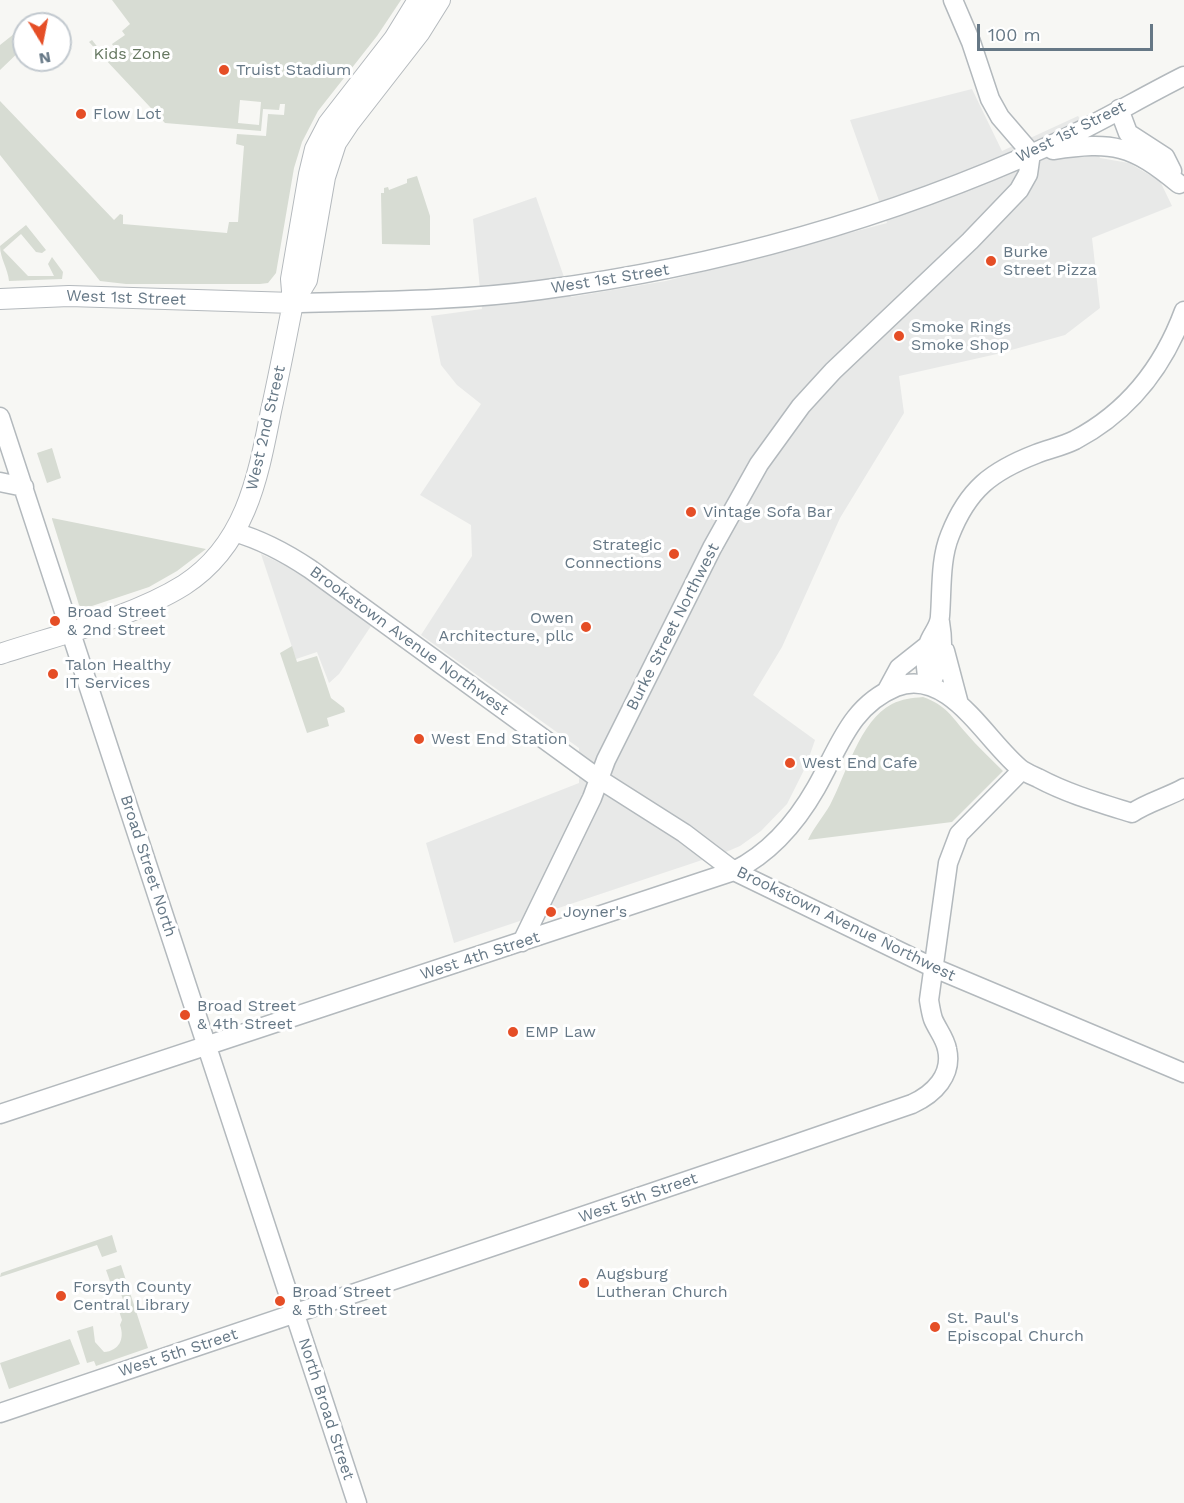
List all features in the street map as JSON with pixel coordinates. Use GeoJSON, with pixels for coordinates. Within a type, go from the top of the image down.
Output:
{"type":"FeatureCollection","features":[{"type":"Feature","properties":{"kind":"main road"},"geometry":{"type":"LineString","coordinates":[[293,303],[291,279],[315,149],[328,123],[394,39],[418,0]]}},
{"type":"Feature","properties":{"kind":"main road"},"geometry":{"type":"LineString","coordinates":[[293,303],[307,280],[325,177],[336,143],[408,49],[440,0]]}},
{"type":"Feature","properties":{"kind":"main road","name":"West 1st Street"},"geometry":{"type":"LineString","coordinates":[[0,299],[69,296],[293,303]]}},
{"type":"Feature","properties":{"kind":"main road","name":"West 2nd Street"},"geometry":{"type":"LineString","coordinates":[[0,654],[140,607],[183,585],[206,567],[234,532],[245,513],[258,477],[293,303]]}},
{"type":"Feature","properties":{"kind":"street"},"geometry":{"type":"LineString","coordinates":[[952,0],[971,42],[990,99],[1000,117],[1030,153],[1083,146],[1115,147],[1131,151],[1144,158],[1182,189]]}},
{"type":"Feature","properties":{"kind":"street","name":"West 1st Street"},"geometry":{"type":"LineString","coordinates":[[293,303],[415,300],[519,293],[679,268],[876,214],[1071,135],[1184,76]]}},
{"type":"Feature","properties":{"kind":"street"},"geometry":{"type":"LineString","coordinates":[[1119,109],[1128,133],[1165,157],[1182,189]]}},
{"type":"Feature","properties":{"kind":"street","name":"Burke Street Northwest"},"geometry":{"type":"LineString","coordinates":[[522,942],[592,798],[606,760],[712,548],[757,468],[801,406],[833,371],[970,241],[1019,190],[1028,174],[1030,153]]}},
{"type":"Feature","properties":{"kind":"street"},"geometry":{"type":"LineString","coordinates":[[1184,311],[1160,363],[1144,385],[1112,417],[1073,441],[1008,465],[995,473],[969,500],[948,538],[943,571],[940,622],[936,645],[926,670],[929,685],[947,694],[959,704],[1022,770],[1065,792],[1132,813],[1184,788]]}},
{"type":"Feature","properties":{"kind":"street","name":"Broad Street North"},"geometry":{"type":"LineString","coordinates":[[0,417],[295,1314]]}},
{"type":"Feature","properties":{"kind":"street"},"geometry":{"type":"LineString","coordinates":[[0,482],[24,487]]}},
{"type":"Feature","properties":{"kind":"street","name":"Brookstown Avenue Northwest"},"geometry":{"type":"LineString","coordinates":[[234,532],[276,548],[317,574],[599,779],[702,847],[734,872],[932,968],[1184,1072]]}},
{"type":"Feature","properties":{"kind":"street"},"geometry":{"type":"LineString","coordinates":[[886,692],[899,668],[936,645]]}},
{"type":"Feature","properties":{"kind":"street"},"geometry":{"type":"LineString","coordinates":[[936,645],[959,704]]}},
{"type":"Feature","properties":{"kind":"street","name":"West 4th Street"},"geometry":{"type":"LineString","coordinates":[[0,1114],[734,872],[751,863],[791,826],[816,788],[843,736],[869,703],[905,684],[929,685]]}},
{"type":"Feature","properties":{"kind":"street","name":"West 5th Street"},"geometry":{"type":"LineString","coordinates":[[0,1413],[778,1150],[927,1097],[944,1077],[948,1059],[944,1040],[932,1017],[929,1000],[948,863],[959,834],[1022,770]]}},
{"type":"Feature","properties":{"kind":"street"},"geometry":{"type":"LineString","coordinates":[[695,885],[702,870],[704,855],[702,847]]}},
{"type":"Feature","properties":{"kind":"street","name":"North Broad Street"},"geometry":{"type":"LineString","coordinates":[[295,1314],[357,1503]]}},
{"type":"Feature","properties":{"kind":"shaded area"},"geometry":{"type":"Polygon","coordinates":[[[972,89],[1002,151],[1078,116],[1092,137],[1100,158],[1129,163],[1160,181],[1172,206],[1092,238],[1100,308],[1065,335],[997,354],[899,376],[904,413],[840,518],[782,647],[753,695],[815,740],[806,766],[787,804],[761,831],[740,846],[726,852],[454,943],[426,843],[579,783],[579,748],[421,635],[472,556],[471,525],[420,495],[481,404],[457,385],[441,365],[431,316],[482,309],[473,219],[536,197],[571,297],[666,281],[717,268],[887,223],[850,120],[972,89]]]}},
{"type":"Feature","properties":{"kind":"shaded area"},"geometry":{"type":"Polygon","coordinates":[[[261,554],[289,567],[340,601],[371,626],[339,674],[329,683],[317,652],[296,659],[261,554]]]}},
{"type":"Feature","properties":{"kind":"green space","name":"Kids Zone"},"geometry":{"type":"Polygon","coordinates":[[[112,0],[401,0],[377,36],[318,111],[302,142],[294,168],[276,273],[268,283],[126,284],[100,281],[0,155],[0,101],[114,220],[120,214],[123,215],[123,224],[227,233],[229,222],[238,222],[244,146],[236,144],[237,134],[266,136],[268,114],[284,115],[285,104],[280,104],[279,110],[263,109],[261,131],[165,123],[89,42],[92,40],[103,54],[114,47],[112,44],[125,35],[122,31],[130,24],[112,0]],[[240,100],[238,123],[259,125],[261,102],[240,100]]]}},
{"type":"Feature","properties":{"kind":"green space"},"geometry":{"type":"Polygon","coordinates":[[[12,36],[12,58],[0,70],[0,45],[12,36]]]}},
{"type":"Feature","properties":{"kind":"green space"},"geometry":{"type":"Polygon","coordinates":[[[417,176],[430,216],[430,245],[382,244],[381,193],[384,193],[384,188],[388,187],[389,190],[417,176]]]}},
{"type":"Feature","properties":{"kind":"green space"},"geometry":{"type":"Polygon","coordinates":[[[26,225],[46,250],[42,253],[36,252],[21,234],[3,250],[28,276],[54,276],[48,264],[52,257],[63,272],[62,279],[9,281],[0,246],[26,225]]]}},
{"type":"Feature","properties":{"kind":"green space"},"geometry":{"type":"Polygon","coordinates":[[[52,448],[61,478],[47,483],[37,453],[52,448]]]}},
{"type":"Feature","properties":{"kind":"green space"},"geometry":{"type":"Polygon","coordinates":[[[52,518],[206,549],[177,571],[149,587],[83,609],[79,605],[52,518]]]}},
{"type":"Feature","properties":{"kind":"green space"},"geometry":{"type":"Polygon","coordinates":[[[292,646],[297,662],[317,656],[331,698],[344,708],[345,712],[327,718],[329,726],[307,733],[280,653],[292,646]]]}},
{"type":"Feature","properties":{"kind":"green space"},"geometry":{"type":"Polygon","coordinates":[[[923,697],[948,712],[1003,771],[952,822],[808,840],[830,805],[855,749],[871,722],[892,704],[923,697]]]}},
{"type":"Feature","properties":{"kind":"green space"},"geometry":{"type":"Polygon","coordinates":[[[112,1235],[117,1252],[102,1257],[97,1245],[0,1277],[1,1273],[112,1235]]]}},
{"type":"Feature","properties":{"kind":"green space"},"geometry":{"type":"Polygon","coordinates":[[[121,1265],[148,1348],[96,1366],[94,1361],[87,1363],[77,1331],[93,1326],[95,1342],[104,1352],[117,1347],[122,1335],[120,1325],[122,1320],[118,1308],[124,1307],[120,1292],[116,1285],[112,1287],[106,1270],[121,1265]]]}},
{"type":"Feature","properties":{"kind":"green space"},"geometry":{"type":"Polygon","coordinates":[[[70,1339],[80,1364],[9,1389],[0,1363],[70,1339]]]}},
{"type":"Feature","properties":{"kind":"place","name":"Truist Stadium"},"geometry":{"type":"Point","coordinates":[224,70]}},
{"type":"Feature","properties":{"kind":"place","name":"Flow Lot"},"geometry":{"type":"Point","coordinates":[81,114]}},
{"type":"Feature","properties":{"kind":"place","name":"Burke Street Pizza"},"geometry":{"type":"Point","coordinates":[991,261]}},
{"type":"Feature","properties":{"kind":"place","name":"Smoke Rings Smoke Shop"},"geometry":{"type":"Point","coordinates":[899,336]}},
{"type":"Feature","properties":{"kind":"place","name":"Vintage Sofa Bar"},"geometry":{"type":"Point","coordinates":[691,512]}},
{"type":"Feature","properties":{"kind":"place","name":"Strategic Connections"},"geometry":{"type":"Point","coordinates":[674,554]}},
{"type":"Feature","properties":{"kind":"place","name":"Broad Street & 2nd Street"},"geometry":{"type":"Point","coordinates":[55,621]}},
{"type":"Feature","properties":{"kind":"place","name":"Owen Architecture, pllc"},"geometry":{"type":"Point","coordinates":[586,627]}},
{"type":"Feature","properties":{"kind":"place","name":"Talon Healthy IT Services"},"geometry":{"type":"Point","coordinates":[53,674]}},
{"type":"Feature","properties":{"kind":"place","name":"West End Station"},"geometry":{"type":"Point","coordinates":[419,739]}},
{"type":"Feature","properties":{"kind":"place","name":"West End Cafe"},"geometry":{"type":"Point","coordinates":[790,763]}},
{"type":"Feature","properties":{"kind":"place","name":"Joyner's"},"geometry":{"type":"Point","coordinates":[551,912]}},
{"type":"Feature","properties":{"kind":"place","name":"Broad Street & 4th Street"},"geometry":{"type":"Point","coordinates":[185,1015]}},
{"type":"Feature","properties":{"kind":"place","name":"EMP Law"},"geometry":{"type":"Point","coordinates":[513,1032]}},
{"type":"Feature","properties":{"kind":"place","name":"Augsburg Lutheran Church"},"geometry":{"type":"Point","coordinates":[584,1283]}},
{"type":"Feature","properties":{"kind":"place","name":"Forsyth County Central Library"},"geometry":{"type":"Point","coordinates":[61,1296]}},
{"type":"Feature","properties":{"kind":"place","name":"Broad Street & 5th Street"},"geometry":{"type":"Point","coordinates":[280,1301]}},
{"type":"Feature","properties":{"kind":"place","name":"St. Paul's Episcopal Church"},"geometry":{"type":"Point","coordinates":[935,1327]}}]}
